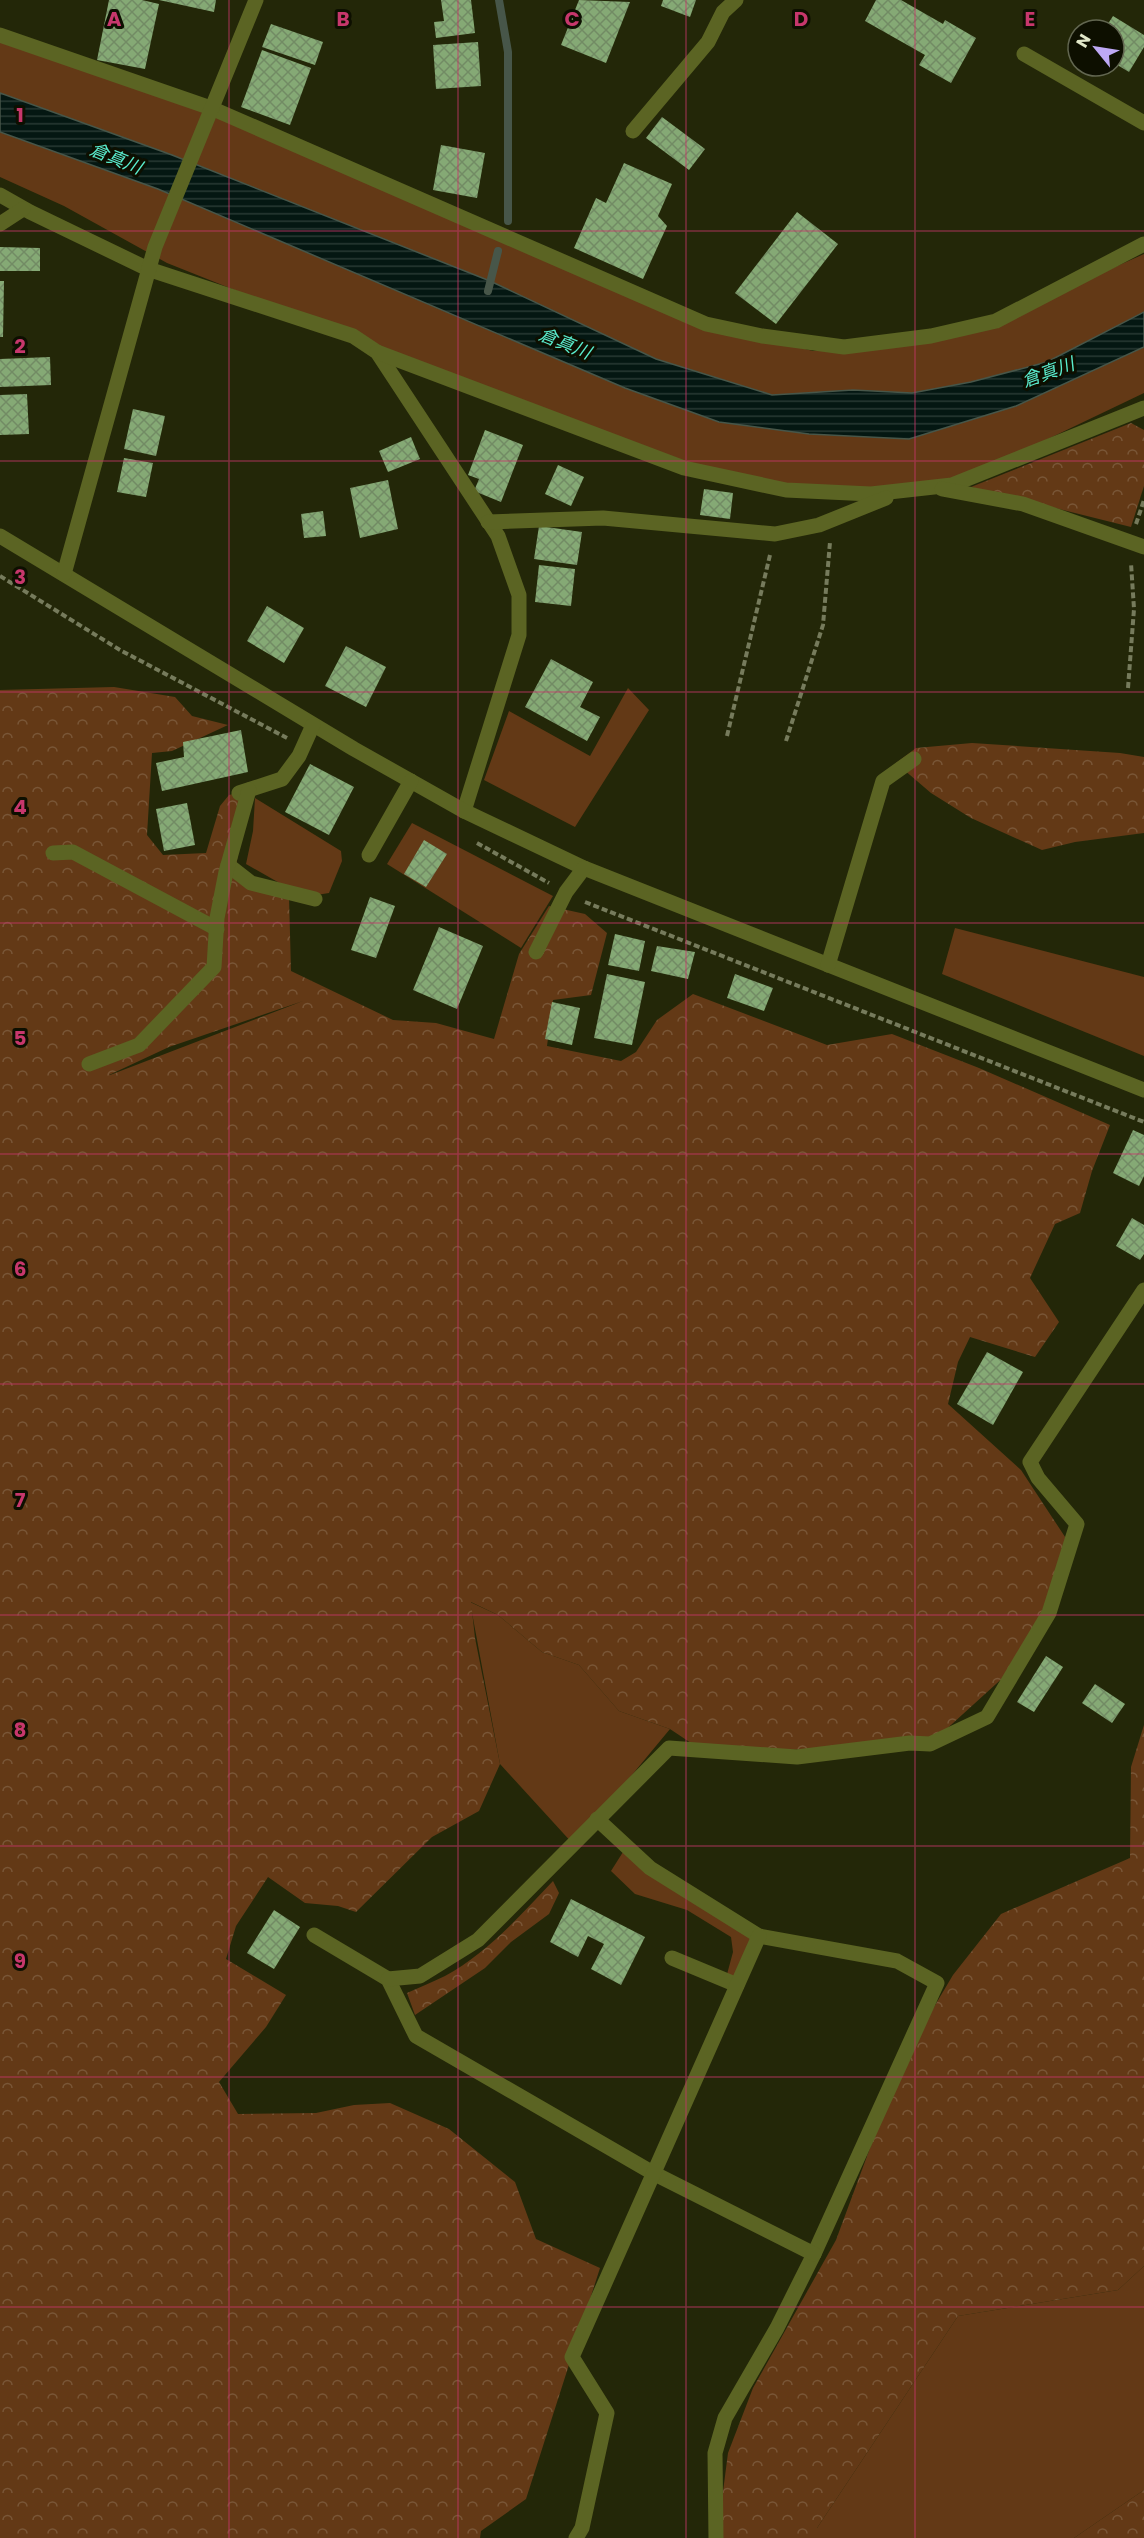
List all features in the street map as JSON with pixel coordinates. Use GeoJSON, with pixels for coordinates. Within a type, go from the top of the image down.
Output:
{"type":"FeatureCollection","features":[{"type":"Feature","properties":{"kind":"street"},"geometry":{"type":"LineString","coordinates":[[64,574],[155,247],[256,0]]}},
{"type":"Feature","properties":{"kind":"street"},"geometry":{"type":"LineString","coordinates":[[633,131],[708,42],[723,12],[736,0]]}},
{"type":"Feature","properties":{"kind":"street"},"geometry":{"type":"LineString","coordinates":[[0,35],[209,113],[706,324],[762,336],[844,347],[931,336],[996,321],[1144,244]]}},
{"type":"Feature","properties":{"kind":"street"},"geometry":{"type":"LineString","coordinates":[[1024,54],[1144,123]]}},
{"type":"Feature","properties":{"kind":"street"},"geometry":{"type":"LineString","coordinates":[[0,195],[148,269],[353,336],[377,351],[684,468],[786,490],[871,494],[952,484],[1144,408]]}},
{"type":"Feature","properties":{"kind":"street"},"geometry":{"type":"LineString","coordinates":[[0,224],[24,208]]}},
{"type":"Feature","properties":{"kind":"street"},"geometry":{"type":"LineString","coordinates":[[377,351],[498,536],[519,595],[519,635],[465,811]]}},
{"type":"Feature","properties":{"kind":"street"},"geometry":{"type":"LineString","coordinates":[[933,487],[1023,504],[1137,545]]}},
{"type":"Feature","properties":{"kind":"street"},"geometry":{"type":"LineString","coordinates":[[488,522],[603,518],[775,534],[819,525],[905,490]]}},
{"type":"Feature","properties":{"kind":"street"},"geometry":{"type":"LineString","coordinates":[[0,537],[314,725],[465,811],[584,868],[1144,1090]]}},
{"type":"Feature","properties":{"kind":"street"},"geometry":{"type":"LineString","coordinates":[[89,1064],[139,1045],[214,967],[217,928],[244,791],[282,779],[299,756],[314,725]]}},
{"type":"Feature","properties":{"kind":"street"},"geometry":{"type":"LineString","coordinates":[[828,965],[883,781],[914,759]]}},
{"type":"Feature","properties":{"kind":"street"},"geometry":{"type":"LineString","coordinates":[[369,855],[411,781]]}},
{"type":"Feature","properties":{"kind":"street"},"geometry":{"type":"LineString","coordinates":[[53,854],[73,852],[217,928]]}},
{"type":"Feature","properties":{"kind":"street"},"geometry":{"type":"LineString","coordinates":[[228,865],[250,883],[315,899]]}},
{"type":"Feature","properties":{"kind":"street"},"geometry":{"type":"LineString","coordinates":[[536,952],[566,892],[584,868]]}},
{"type":"Feature","properties":{"kind":"street"},"geometry":{"type":"LineString","coordinates":[[388,1979],[420,1976],[478,1940],[669,1748],[797,1757],[910,1743],[930,1744],[987,1717],[1049,1613],[1077,1524],[1038,1478],[1030,1462],[1144,1290]]}},
{"type":"Feature","properties":{"kind":"street"},"geometry":{"type":"LineString","coordinates":[[597,1819],[650,1868],[759,1936],[897,1961],[937,1983],[814,2254],[777,2328],[725,2418],[715,2453],[716,2538]]}},
{"type":"Feature","properties":{"kind":"street"},"geometry":{"type":"LineString","coordinates":[[314,1935],[388,1979],[416,2036],[653,2173],[814,2254]]}},
{"type":"Feature","properties":{"kind":"street"},"geometry":{"type":"LineString","coordinates":[[576,2538],[582,2528],[607,2413],[572,2356],[759,1936]]}},
{"type":"Feature","properties":{"kind":"street"},"geometry":{"type":"LineString","coordinates":[[672,1958],[737,1985]]}},
{"type":"Feature","properties":{"kind":"path"},"geometry":{"type":"LineString","coordinates":[[786,741],[823,626],[831,520]]}},
{"type":"Feature","properties":{"kind":"path"},"geometry":{"type":"LineString","coordinates":[[727,736],[775,534]]}},
{"type":"Feature","properties":{"kind":"path"},"geometry":{"type":"LineString","coordinates":[[1128,688],[1137,545]]}},
{"type":"Feature","properties":{"kind":"path"},"geometry":{"type":"LineString","coordinates":[[0,576],[120,650],[303,747]]}},
{"type":"Feature","properties":{"kind":"path"},"geometry":{"type":"LineString","coordinates":[[475,842],[582,901],[1144,1122]]}},
{"type":"Feature","properties":{"kind":"green space"},"geometry":{"type":"Polygon","coordinates":[[[0,40],[233,118],[706,324],[813,351],[944,333],[1016,311],[1144,254],[1144,393],[952,485],[813,491],[643,453],[167,263],[64,206],[0,177],[0,40]]]}},
{"type":"Feature","properties":{"kind":"green space"},"geometry":{"type":"Polygon","coordinates":[[[1131,423],[1144,430],[1144,486],[1131,527],[971,487],[1131,423]]]}},
{"type":"Feature","properties":{"kind":"green space"},"geometry":{"type":"Polygon","coordinates":[[[114,687],[175,697],[192,716],[228,725],[172,751],[152,753],[147,835],[163,855],[206,853],[220,806],[229,795],[249,790],[236,866],[289,897],[291,971],[393,1020],[436,1023],[494,1039],[519,954],[549,906],[585,914],[607,933],[591,995],[553,1000],[547,1046],[621,1061],[636,1052],[657,1020],[693,994],[827,1045],[892,1034],[979,1068],[1110,1125],[1092,1171],[1080,1213],[1055,1224],[1030,1278],[1059,1322],[1035,1357],[970,1337],[958,1362],[948,1404],[1021,1470],[1071,1546],[1019,1663],[930,1744],[858,1750],[700,1749],[670,1729],[619,1711],[579,1665],[542,1652],[498,1615],[471,1602],[475,1638],[500,1764],[479,1811],[432,1837],[356,1912],[338,1906],[305,1903],[268,1877],[236,1926],[226,1959],[286,1995],[266,2027],[219,2082],[238,2114],[316,2113],[354,2105],[390,2103],[449,2129],[515,2182],[536,2239],[600,2268],[526,2499],[481,2531],[480,2538],[0,2538],[0,690],[114,687]],[[303,1001],[169,1047],[109,1075],[303,1001]]]}},
{"type":"Feature","properties":{"kind":"green space"},"geometry":{"type":"Polygon","coordinates":[[[628,688],[649,710],[575,827],[484,780],[509,711],[590,756],[628,688]]]}},
{"type":"Feature","properties":{"kind":"green space"},"geometry":{"type":"Polygon","coordinates":[[[972,743],[1120,753],[1144,757],[1144,833],[1075,842],[1042,850],[971,818],[931,793],[896,763],[916,748],[972,743]]]}},
{"type":"Feature","properties":{"kind":"green space"},"geometry":{"type":"Polygon","coordinates":[[[255,798],[341,851],[342,861],[329,893],[304,897],[246,864],[253,831],[255,798]]]}},
{"type":"Feature","properties":{"kind":"green space"},"geometry":{"type":"Polygon","coordinates":[[[412,823],[553,896],[521,948],[387,864],[412,823]]]}},
{"type":"Feature","properties":{"kind":"green space"},"geometry":{"type":"Polygon","coordinates":[[[955,928],[1144,977],[1144,1056],[942,974],[955,928]]]}},
{"type":"Feature","properties":{"kind":"green space"},"geometry":{"type":"Polygon","coordinates":[[[470,1602],[498,1615],[542,1652],[579,1665],[619,1711],[670,1729],[574,1845],[500,1764],[470,1602]]]}},
{"type":"Feature","properties":{"kind":"green space"},"geometry":{"type":"Polygon","coordinates":[[[1144,1725],[1144,2266],[1118,2290],[958,2316],[817,2528],[817,2538],[717,2538],[728,2453],[753,2388],[836,2240],[903,2059],[953,1975],[1001,1914],[1130,1858],[1131,1767],[1144,1725]]]}},
{"type":"Feature","properties":{"kind":"green space"},"geometry":{"type":"Polygon","coordinates":[[[623,1852],[752,1936],[731,1984],[726,1978],[733,1952],[731,1937],[687,1910],[635,1894],[611,1871],[623,1852]]]}},
{"type":"Feature","properties":{"kind":"green space"},"geometry":{"type":"Polygon","coordinates":[[[553,1881],[559,1893],[549,1914],[511,1942],[485,1968],[415,2015],[407,1993],[445,1976],[475,1956],[503,1933],[553,1881]]]}},
{"type":"Feature","properties":{"kind":"green space"},"geometry":{"type":"Polygon","coordinates":[[[1144,2266],[1144,2490],[1074,2538],[817,2538],[817,2528],[958,2316],[1118,2290],[1144,2266]]]}},
{"type":"Feature","properties":{"kind":"green space"},"geometry":{"type":"Polygon","coordinates":[[[1144,2490],[1144,2538],[1074,2538],[1144,2490]]]}},
{"type":"Feature","properties":{"kind":"water","name":"倉真川"},"geometry":{"type":"Polygon","coordinates":[[[0,93],[172,155],[490,281],[656,359],[772,395],[853,390],[912,393],[971,382],[1047,362],[1144,312],[1144,347],[1016,406],[909,439],[809,434],[719,422],[625,388],[158,189],[0,132],[0,93]]]}},
{"type":"Feature","properties":{"kind":"building"},"geometry":{"type":"Polygon","coordinates":[[[109,0],[142,0],[159,4],[145,69],[97,60],[109,0]]]}},
{"type":"Feature","properties":{"kind":"building"},"geometry":{"type":"Polygon","coordinates":[[[159,0],[216,0],[214,12],[159,0]]]}},
{"type":"Feature","properties":{"kind":"building"},"geometry":{"type":"Polygon","coordinates":[[[441,0],[471,0],[475,33],[436,38],[434,22],[444,21],[441,0]]]}},
{"type":"Feature","properties":{"kind":"building"},"geometry":{"type":"Polygon","coordinates":[[[579,0],[630,2],[606,63],[561,45],[579,0]]]}},
{"type":"Feature","properties":{"kind":"building"},"geometry":{"type":"Polygon","coordinates":[[[663,0],[696,0],[690,17],[661,6],[663,0]]]}},
{"type":"Feature","properties":{"kind":"building"},"geometry":{"type":"Polygon","coordinates":[[[876,0],[901,0],[943,24],[945,20],[976,38],[951,83],[919,65],[925,55],[865,21],[876,0]]]}},
{"type":"Feature","properties":{"kind":"building"},"geometry":{"type":"Polygon","coordinates":[[[271,24],[323,42],[315,65],[262,47],[271,24]]]}},
{"type":"Feature","properties":{"kind":"building"},"geometry":{"type":"Polygon","coordinates":[[[1126,24],[1144,35],[1144,47],[1129,72],[1126,70],[1126,24]]]}},
{"type":"Feature","properties":{"kind":"building"},"geometry":{"type":"Polygon","coordinates":[[[478,42],[481,86],[436,89],[433,45],[478,42]]]}},
{"type":"Feature","properties":{"kind":"building"},"geometry":{"type":"Polygon","coordinates":[[[262,50],[311,68],[290,125],[241,107],[262,50]]]}},
{"type":"Feature","properties":{"kind":"building"},"geometry":{"type":"Polygon","coordinates":[[[662,117],[705,149],[689,170],[646,138],[662,117]]]}},
{"type":"Feature","properties":{"kind":"building"},"geometry":{"type":"Polygon","coordinates":[[[441,145],[485,153],[477,198],[433,190],[441,145]]]}},
{"type":"Feature","properties":{"kind":"building"},"geometry":{"type":"Polygon","coordinates":[[[624,163],[672,184],[658,216],[667,226],[643,279],[574,248],[596,198],[606,203],[624,163]]]}},
{"type":"Feature","properties":{"kind":"building"},"geometry":{"type":"Polygon","coordinates":[[[797,212],[838,244],[776,324],[735,293],[797,212]]]}},
{"type":"Feature","properties":{"kind":"building"},"geometry":{"type":"Polygon","coordinates":[[[0,247],[40,248],[40,271],[0,271],[0,247]]]}},
{"type":"Feature","properties":{"kind":"building"},"geometry":{"type":"Polygon","coordinates":[[[0,281],[4,281],[3,337],[0,337],[0,281]]]}},
{"type":"Feature","properties":{"kind":"building"},"geometry":{"type":"Polygon","coordinates":[[[50,357],[51,385],[0,387],[0,359],[50,357]]]}},
{"type":"Feature","properties":{"kind":"building"},"geometry":{"type":"Polygon","coordinates":[[[27,394],[29,434],[0,435],[0,395],[27,394]]]}},
{"type":"Feature","properties":{"kind":"building"},"geometry":{"type":"Polygon","coordinates":[[[133,409],[165,416],[156,456],[124,449],[133,409]]]}},
{"type":"Feature","properties":{"kind":"building"},"geometry":{"type":"Polygon","coordinates":[[[485,430],[523,445],[501,502],[474,491],[479,479],[468,475],[485,430]]]}},
{"type":"Feature","properties":{"kind":"building"},"geometry":{"type":"Polygon","coordinates":[[[411,437],[420,459],[388,472],[379,451],[411,437]]]}},
{"type":"Feature","properties":{"kind":"building"},"geometry":{"type":"Polygon","coordinates":[[[124,458],[153,463],[146,497],[117,492],[124,458]]]}},
{"type":"Feature","properties":{"kind":"building"},"geometry":{"type":"Polygon","coordinates":[[[558,465],[584,477],[571,506],[545,494],[558,465]]]}},
{"type":"Feature","properties":{"kind":"building"},"geometry":{"type":"Polygon","coordinates":[[[388,480],[398,529],[360,538],[350,488],[388,480]]]}},
{"type":"Feature","properties":{"kind":"building"},"geometry":{"type":"Polygon","coordinates":[[[704,489],[733,493],[730,519],[700,515],[704,489]]]}},
{"type":"Feature","properties":{"kind":"building"},"geometry":{"type":"Polygon","coordinates":[[[323,511],[326,536],[304,538],[301,514],[323,511]]]}},
{"type":"Feature","properties":{"kind":"building"},"geometry":{"type":"Polygon","coordinates":[[[539,526],[582,532],[577,565],[534,559],[539,526]]]}},
{"type":"Feature","properties":{"kind":"building"},"geometry":{"type":"Polygon","coordinates":[[[539,565],[575,569],[571,606],[535,602],[539,565]]]}},
{"type":"Feature","properties":{"kind":"building"},"geometry":{"type":"Polygon","coordinates":[[[267,606],[304,628],[284,663],[247,641],[267,606]]]}},
{"type":"Feature","properties":{"kind":"building"},"geometry":{"type":"Polygon","coordinates":[[[346,646],[386,667],[366,707],[325,686],[346,646]]]}},
{"type":"Feature","properties":{"kind":"building"},"geometry":{"type":"Polygon","coordinates":[[[551,659],[593,682],[580,707],[600,717],[587,741],[525,707],[551,659]]]}},
{"type":"Feature","properties":{"kind":"building"},"geometry":{"type":"Polygon","coordinates":[[[241,730],[248,772],[162,791],[156,763],[184,757],[183,742],[241,730]]]}},
{"type":"Feature","properties":{"kind":"building"},"geometry":{"type":"Polygon","coordinates":[[[310,764],[354,787],[329,835],[285,812],[310,764]]]}},
{"type":"Feature","properties":{"kind":"building"},"geometry":{"type":"Polygon","coordinates":[[[187,803],[195,845],[164,851],[156,809],[187,803]]]}},
{"type":"Feature","properties":{"kind":"building"},"geometry":{"type":"Polygon","coordinates":[[[424,840],[447,854],[426,887],[404,874],[424,840]]]}},
{"type":"Feature","properties":{"kind":"building"},"geometry":{"type":"Polygon","coordinates":[[[370,897],[395,906],[376,958],[351,950],[370,897]]]}},
{"type":"Feature","properties":{"kind":"building"},"geometry":{"type":"Polygon","coordinates":[[[439,927],[483,946],[457,1009],[413,990],[439,927]]]}},
{"type":"Feature","properties":{"kind":"building"},"geometry":{"type":"Polygon","coordinates":[[[615,934],[645,941],[639,971],[608,965],[615,934]]]}},
{"type":"Feature","properties":{"kind":"building"},"geometry":{"type":"Polygon","coordinates":[[[657,946],[695,952],[688,979],[651,971],[657,946]]]}},
{"type":"Feature","properties":{"kind":"building"},"geometry":{"type":"Polygon","coordinates":[[[607,974],[645,982],[632,1045],[594,1038],[607,974]]]}},
{"type":"Feature","properties":{"kind":"building"},"geometry":{"type":"Polygon","coordinates":[[[735,974],[773,988],[764,1011],[727,998],[735,974]]]}},
{"type":"Feature","properties":{"kind":"building"},"geometry":{"type":"Polygon","coordinates":[[[552,1002],[580,1008],[572,1045],[545,1039],[552,1002]]]}},
{"type":"Feature","properties":{"kind":"building"},"geometry":{"type":"Polygon","coordinates":[[[1133,1130],[1144,1135],[1144,1176],[1139,1186],[1113,1173],[1133,1130]]]}},
{"type":"Feature","properties":{"kind":"building"},"geometry":{"type":"Polygon","coordinates":[[[1132,1218],[1144,1225],[1144,1254],[1140,1260],[1116,1246],[1132,1218]]]}},
{"type":"Feature","properties":{"kind":"building"},"geometry":{"type":"Polygon","coordinates":[[[987,1352],[1023,1372],[993,1425],[957,1404],[987,1352]]]}},
{"type":"Feature","properties":{"kind":"building"},"geometry":{"type":"Polygon","coordinates":[[[1046,1656],[1063,1667],[1034,1712],[1017,1702],[1046,1656]]]}},
{"type":"Feature","properties":{"kind":"building"},"geometry":{"type":"Polygon","coordinates":[[[1095,1684],[1125,1704],[1112,1723],[1082,1703],[1095,1684]]]}},
{"type":"Feature","properties":{"kind":"building"},"geometry":{"type":"Polygon","coordinates":[[[571,1899],[645,1937],[621,1985],[591,1969],[604,1944],[588,1936],[578,1957],[550,1942],[571,1899]]]}},
{"type":"Feature","properties":{"kind":"building"},"geometry":{"type":"Polygon","coordinates":[[[274,1910],[300,1927],[274,1969],[247,1953],[274,1910]]]}},
{"type":"Feature","properties":{"kind":"waterway"},"geometry":{"type":"LineString","coordinates":[[499,0],[508,52],[508,221]]}},
{"type":"Feature","properties":{"kind":"waterway"},"geometry":{"type":"LineString","coordinates":[[488,291],[498,251]]}}]}
